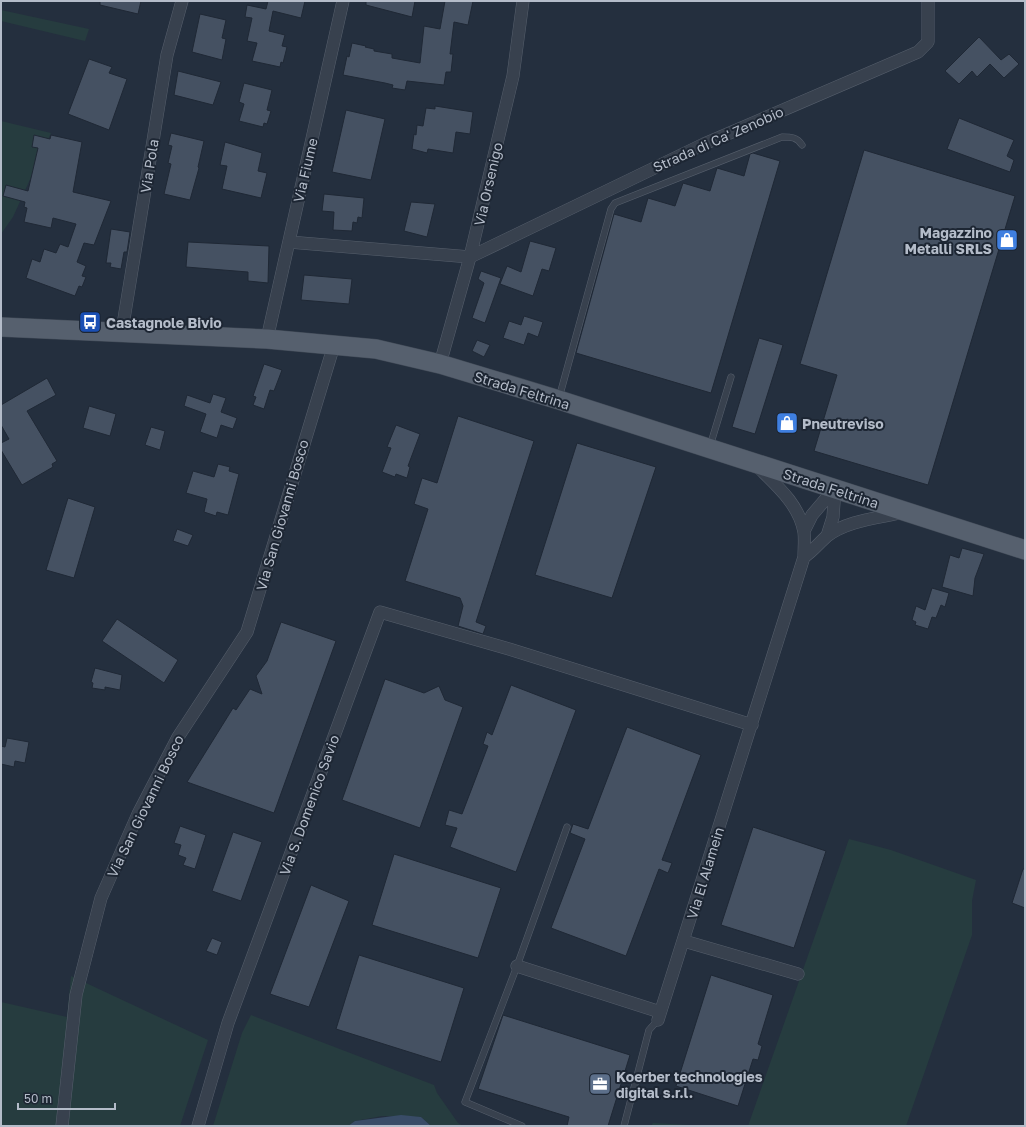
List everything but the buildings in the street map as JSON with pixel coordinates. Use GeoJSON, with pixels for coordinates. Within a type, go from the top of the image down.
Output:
{"type":"FeatureCollection","features":[{"type":"Feature","properties":{"kind":"main road","name":"Strada Feltrina"},"geometry":{"type":"LineString","coordinates":[[1,327],[122,331],[267,340],[376,349],[440,364],[559,400],[1025,550]]}},
{"type":"Feature","properties":{"kind":"street","name":"Via Pola"},"geometry":{"type":"LineString","coordinates":[[122,331],[168,56],[182,1]]}},
{"type":"Feature","properties":{"kind":"street","name":"Via Fiume"},"geometry":{"type":"LineString","coordinates":[[267,340],[343,1]]}},
{"type":"Feature","properties":{"kind":"street","name":"Via Orsenigo"},"geometry":{"type":"LineString","coordinates":[[440,364],[470,257],[513,76],[523,1]]}},
{"type":"Feature","properties":{"kind":"street","name":"Strada di Ca' Zenobio"},"geometry":{"type":"LineString","coordinates":[[470,257],[704,144],[918,52],[928,42],[928,1]]}},
{"type":"Feature","properties":{"kind":"street"},"geometry":{"type":"LineString","coordinates":[[289,242],[470,257]]}},
{"type":"Feature","properties":{"kind":"street","name":"Via San Giovanni Bosco"},"geometry":{"type":"LineString","coordinates":[[62,1126],[76,996],[101,898],[138,814],[178,737],[247,632],[334,345]]}},
{"type":"Feature","properties":{"kind":"street","name":"Via El Alamein"},"geometry":{"type":"LineString","coordinates":[[659,1016],[684,941],[804,557],[804,531],[795,508],[753,463]]}},
{"type":"Feature","properties":{"kind":"street"},"geometry":{"type":"LineString","coordinates":[[804,531],[812,515],[835,488]]}},
{"type":"Feature","properties":{"kind":"street"},"geometry":{"type":"LineString","coordinates":[[827,536],[833,517],[835,488]]}},
{"type":"Feature","properties":{"kind":"street"},"geometry":{"type":"LineString","coordinates":[[804,557],[816,548],[827,536],[851,524],[906,512]]}},
{"type":"Feature","properties":{"kind":"street","name":"Via S. Domenico Savio"},"geometry":{"type":"LineString","coordinates":[[198,1126],[228,1023],[380,612],[509,649],[752,725]]}},
{"type":"Feature","properties":{"kind":"street"},"geometry":{"type":"LineString","coordinates":[[684,941],[798,974]]}},
{"type":"Feature","properties":{"kind":"street"},"geometry":{"type":"LineString","coordinates":[[517,966],[659,1016]]}},
{"type":"Feature","properties":{"kind":"lane"},"geometry":{"type":"LineString","coordinates":[[559,400],[611,209],[615,203],[782,137],[799,140],[802,145]]}},
{"type":"Feature","properties":{"kind":"lane"},"geometry":{"type":"LineString","coordinates":[[708,449],[731,377]]}},
{"type":"Feature","properties":{"kind":"lane"},"geometry":{"type":"LineString","coordinates":[[522,1126],[465,1102],[517,966],[567,827]]}},
{"type":"Feature","properties":{"kind":"lane"},"geometry":{"type":"LineString","coordinates":[[624,1126],[649,1030],[659,1016]]}},
{"type":"Feature","properties":{"kind":"green space"},"geometry":{"type":"Polygon","coordinates":[[[1,10],[89,29],[85,41],[1,21],[1,10]]]}},
{"type":"Feature","properties":{"kind":"green space"},"geometry":{"type":"Polygon","coordinates":[[[1,121],[51,133],[13,217],[1,234],[1,121]]]}},
{"type":"Feature","properties":{"kind":"green space"},"geometry":{"type":"Polygon","coordinates":[[[849,839],[891,850],[976,880],[972,901],[972,935],[906,1126],[748,1126],[849,839]]]}},
{"type":"Feature","properties":{"kind":"green space"},"geometry":{"type":"Polygon","coordinates":[[[71,976],[208,1040],[180,1126],[1,1126],[1,1002],[67,1017],[71,976]]]}},
{"type":"Feature","properties":{"kind":"green space"},"geometry":{"type":"Polygon","coordinates":[[[251,1015],[434,1085],[437,1093],[458,1123],[463,1126],[431,1126],[421,1117],[382,1116],[355,1121],[348,1126],[213,1126],[242,1033],[251,1015]]]}},
{"type":"Feature","properties":{"kind":"green space"},"geometry":{"type":"Polygon","coordinates":[[[653,1123],[708,1126],[651,1126],[653,1123]]]}},
{"type":"Feature","properties":{"kind":"water"},"geometry":{"type":"Polygon","coordinates":[[[401,1115],[421,1117],[431,1126],[348,1126],[355,1121],[401,1115]]]}},
{"type":"Feature","properties":{"kind":"place","name":"Magazzino Metalli SRLS"},"geometry":{"type":"Point","coordinates":[1007,240]}},
{"type":"Feature","properties":{"kind":"place","name":"Castagnole Bivio"},"geometry":{"type":"Point","coordinates":[90,322]}},
{"type":"Feature","properties":{"kind":"place","name":"Pneutreviso"},"geometry":{"type":"Point","coordinates":[787,423]}},
{"type":"Feature","properties":{"kind":"place","name":"Koerber technologies digital s.r.l."},"geometry":{"type":"Point","coordinates":[600,1084]}}]}
